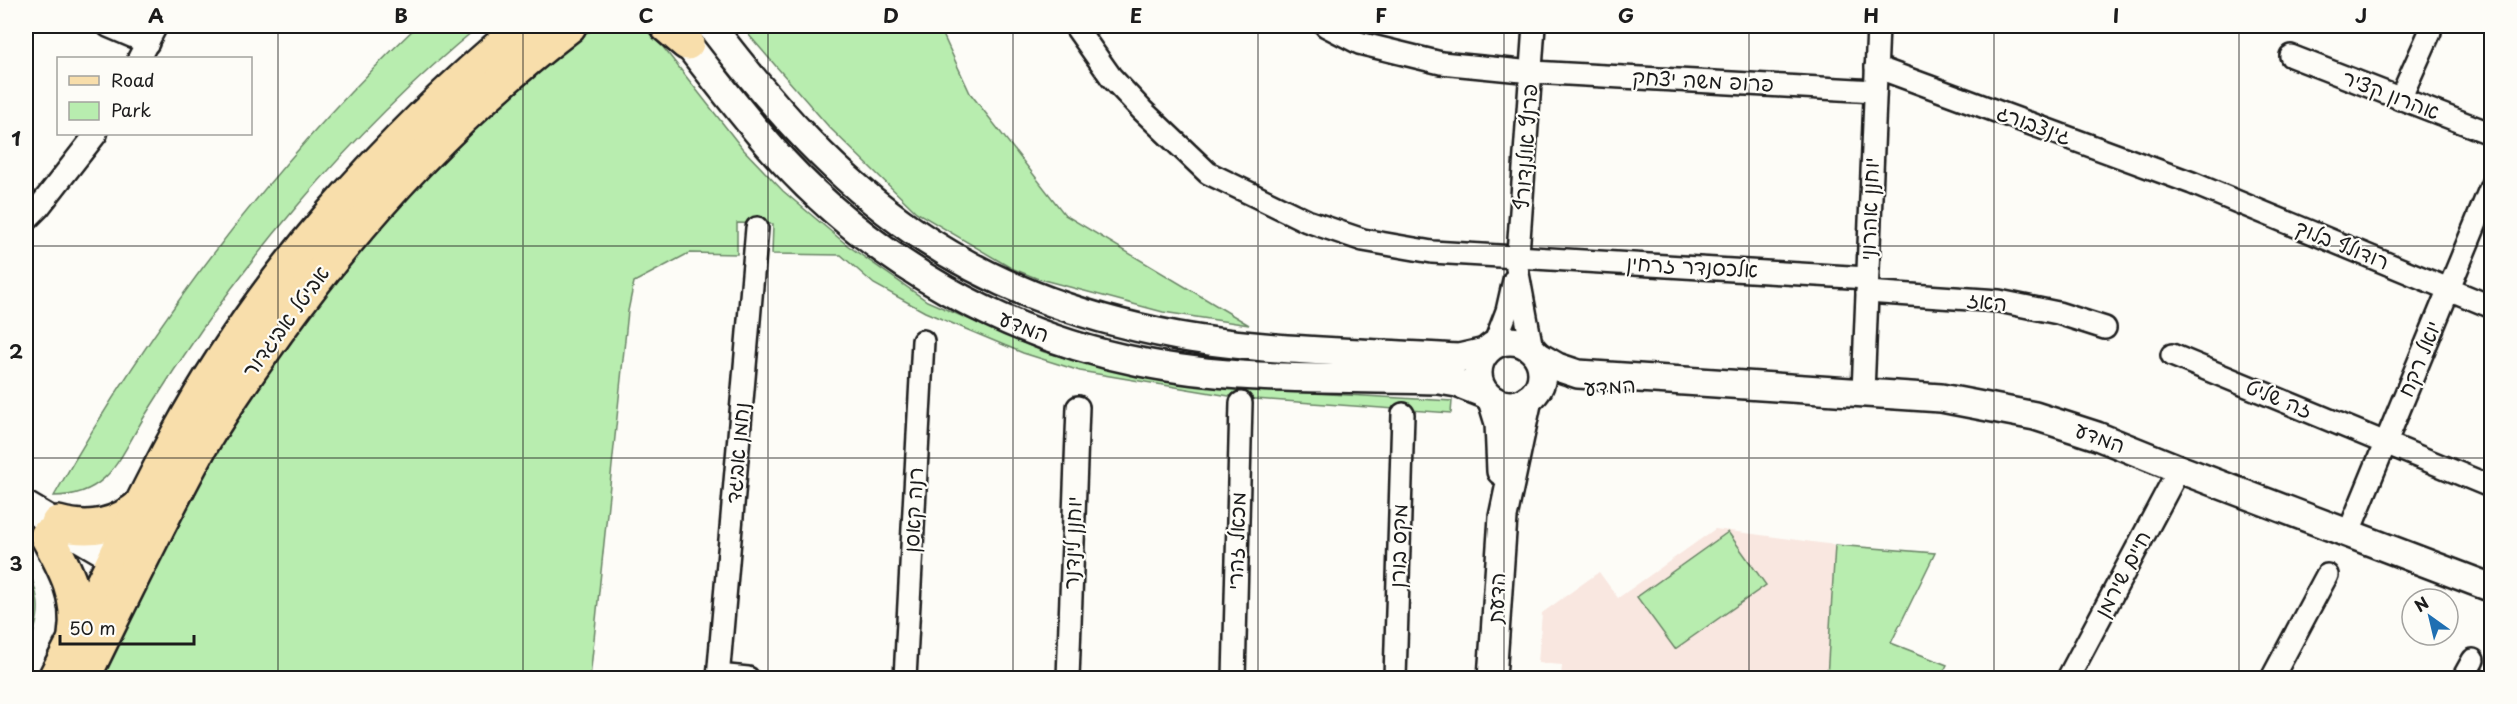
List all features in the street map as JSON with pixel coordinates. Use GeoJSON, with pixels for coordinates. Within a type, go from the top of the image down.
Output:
{"type":"FeatureCollection","features":[{"type":"Feature","properties":{"kind":"main road","name":"אביטל אביגדור"},"geometry":{"type":"LineString","coordinates":[[83,678],[143,504],[178,435],[233,344],[300,254],[361,181],[416,123],[524,26]]}},
{"type":"Feature","properties":{"kind":"main road","name":"אביטל אביגדור"},"geometry":{"type":"LineString","coordinates":[[54,678],[119,570],[256,360],[318,274],[430,147],[491,90],[569,26]]}},
{"type":"Feature","properties":{"kind":"main road"},"geometry":{"type":"LineString","coordinates":[[74,642],[77,621],[73,590],[43,526],[87,529],[106,526],[122,520],[143,504]]}},
{"type":"Feature","properties":{"kind":"street"},"geometry":{"type":"LineString","coordinates":[[108,26],[148,42]]}},
{"type":"Feature","properties":{"kind":"street","name":"אלכסנדר זרחין"},"geometry":{"type":"LineString","coordinates":[[1075,26],[1111,77],[1181,150],[1208,173],[1249,195],[1307,221],[1363,240],[1432,252],[1517,262],[1867,285]]}},
{"type":"Feature","properties":{"kind":"street","name":"פרופ משה יצחק"},"geometry":{"type":"LineString","coordinates":[[1326,26],[1359,43],[1441,63],[1532,72],[1875,90]]}},
{"type":"Feature","properties":{"kind":"street","name":"פרנץ אולנדורף"},"geometry":{"type":"LineString","coordinates":[[1489,348],[1507,311],[1517,262],[1534,26]]}},
{"type":"Feature","properties":{"kind":"street","name":"יוחנן אהרוני"},"geometry":{"type":"LineString","coordinates":[[1863,392],[1878,26]]}},
{"type":"Feature","properties":{"kind":"street","name":"המדע"},"geometry":{"type":"LineString","coordinates":[[685,30],[776,108],[841,175],[874,204],[924,239],[976,270],[1018,291],[1077,312],[1178,336],[1209,340],[1459,358],[1489,348]]}},
{"type":"Feature","properties":{"kind":"street","name":"המדע"},"geometry":{"type":"LineString","coordinates":[[685,30],[765,141],[835,210],[897,259],[941,288],[996,316],[1066,343],[1141,363],[1229,374],[1439,380],[1457,383],[1489,397]]}},
{"type":"Feature","properties":{"kind":"street"},"geometry":{"type":"LineString","coordinates":[[2400,99],[2430,32]]}},
{"type":"Feature","properties":{"kind":"street","name":"אהרון קציר"},"geometry":{"type":"LineString","coordinates":[[2291,56],[2492,134]]}},
{"type":"Feature","properties":{"kind":"street","name":"גינצבורג"},"geometry":{"type":"LineString","coordinates":[[1876,67],[2192,183]]}},
{"type":"Feature","properties":{"kind":"street"},"geometry":{"type":"LineString","coordinates":[[26,220],[39,207],[95,135]]}},
{"type":"Feature","properties":{"kind":"street","name":"רודולף בלוך"},"geometry":{"type":"LineString","coordinates":[[2192,183],[2492,307]]}},
{"type":"Feature","properties":{"kind":"street","name":"יואל רקח"},"geometry":{"type":"LineString","coordinates":[[2348,534],[2492,184]]}},
{"type":"Feature","properties":{"kind":"street","name":"נחמן אביגד"},"geometry":{"type":"LineString","coordinates":[[718,677],[757,228]]}},
{"type":"Feature","properties":{"kind":"street","name":"פרנץ אולנדורף"},"geometry":{"type":"LineString","coordinates":[[1517,262],[1535,352]]}},
{"type":"Feature","properties":{"kind":"street","name":"האז"},"geometry":{"type":"LineString","coordinates":[[1867,285],[1999,301],[2058,313],[2105,328]]}},
{"type":"Feature","properties":{"kind":"street"},"geometry":{"type":"LineString","coordinates":[[1509,340],[1535,352],[1543,373],[1538,389],[1530,398],[1510,405],[1489,397],[1478,377],[1478,368],[1489,348],[1509,340]]}},
{"type":"Feature","properties":{"kind":"street","name":"רנה קאסן"},"geometry":{"type":"LineString","coordinates":[[905,678],[923,341]]}},
{"type":"Feature","properties":{"kind":"street","name":"המדע"},"geometry":{"type":"LineString","coordinates":[[1535,352],[1557,367],[1578,374],[1941,398],[2035,416],[2097,436],[2492,588]]}},
{"type":"Feature","properties":{"kind":"street","name":"זה שליט"},"geometry":{"type":"LineString","coordinates":[[2172,355],[2492,487]]}},
{"type":"Feature","properties":{"kind":"street","name":"המדע"},"geometry":{"type":"LineString","coordinates":[[1530,398],[1580,388],[1688,383]]}},
{"type":"Feature","properties":{"kind":"street","name":"הדעת"},"geometry":{"type":"LineString","coordinates":[[1489,397],[1499,423],[1503,517],[1492,678]]}},
{"type":"Feature","properties":{"kind":"street","name":"הדעת"},"geometry":{"type":"LineString","coordinates":[[1503,517],[1530,398]]}},
{"type":"Feature","properties":{"kind":"street","name":"מכאל זהרי"},"geometry":{"type":"LineString","coordinates":[[1234,678],[1241,403]]}},
{"type":"Feature","properties":{"kind":"street","name":"יוחנן לינדנר"},"geometry":{"type":"LineString","coordinates":[[1068,678],[1078,407]]}},
{"type":"Feature","properties":{"kind":"street","name":"מקס בורן"},"geometry":{"type":"LineString","coordinates":[[1395,678],[1403,414]]}},
{"type":"Feature","properties":{"kind":"street","name":"חיים שירמן"},"geometry":{"type":"LineString","coordinates":[[2068,678],[2178,469]]}},
{"type":"Feature","properties":{"kind":"street"},"geometry":{"type":"LineString","coordinates":[[26,506],[43,526],[119,570]]}},
{"type":"Feature","properties":{"kind":"street"},"geometry":{"type":"LineString","coordinates":[[2272,678],[2327,575]]}},
{"type":"Feature","properties":{"kind":"street"},"geometry":{"type":"LineString","coordinates":[[718,677],[748,678]]}},
{"type":"Feature","properties":{"kind":"shaded area"},"geometry":{"type":"Polygon","coordinates":[[[1715,529],[1835,545],[1827,678],[1561,678],[1562,665],[1538,663],[1542,613],[1599,572],[1618,598],[1715,529]]]}},
{"type":"Feature","properties":{"kind":"green space"},"geometry":{"type":"Polygon","coordinates":[[[417,26],[479,26],[384,112],[297,206],[256,256],[180,360],[111,471],[88,489],[73,494],[54,496],[132,368],[218,247],[313,133],[417,26]]]}},
{"type":"Feature","properties":{"kind":"green space"},"geometry":{"type":"Polygon","coordinates":[[[605,26],[637,26],[646,30],[663,47],[742,148],[783,191],[847,245],[927,301],[1044,352],[1132,375],[1241,389],[1452,401],[1451,413],[1241,398],[1080,371],[1023,353],[925,312],[874,284],[841,255],[772,254],[773,224],[737,223],[737,254],[689,253],[634,282],[628,311],[590,678],[101,678],[191,491],[296,331],[345,268],[404,201],[480,125],[572,43],[586,33],[605,26]]]}},
{"type":"Feature","properties":{"kind":"green space"},"geometry":{"type":"Polygon","coordinates":[[[741,26],[939,26],[970,93],[1065,215],[1249,325],[1163,312],[1036,278],[1011,268],[916,212],[829,127],[741,26]]]}},
{"type":"Feature","properties":{"kind":"green space"},"geometry":{"type":"Polygon","coordinates":[[[1728,532],[1766,585],[1675,649],[1637,597],[1728,532]]]}},
{"type":"Feature","properties":{"kind":"green space"},"geometry":{"type":"Polygon","coordinates":[[[1835,545],[1935,553],[1891,643],[1947,665],[1940,678],[1827,678],[1835,545]]]}},
{"type":"Feature","properties":{"kind":"green space"},"geometry":{"type":"Polygon","coordinates":[[[26,563],[35,587],[38,607],[35,628],[26,652],[26,563]]]}}]}
